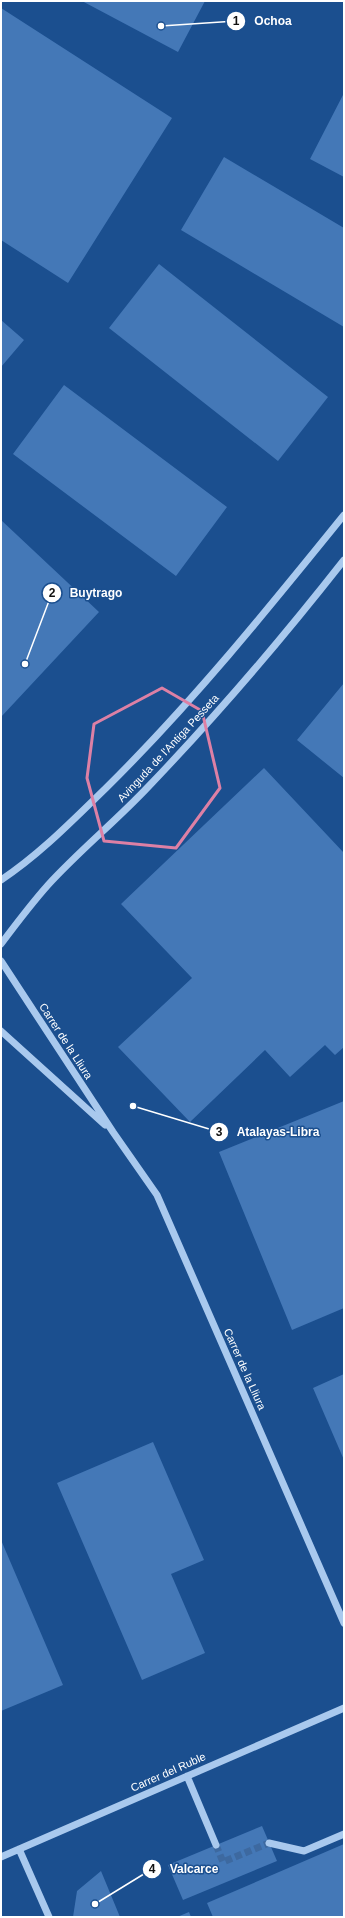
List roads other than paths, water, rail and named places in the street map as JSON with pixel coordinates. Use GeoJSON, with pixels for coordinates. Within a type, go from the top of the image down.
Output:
{"type":"FeatureCollection","features":[{"type":"Feature","properties":{"kind":"street","name":"Avinguda de l'Antiga Pesseta"},"geometry":{"type":"LineString","coordinates":[[1,880],[56,837],[130,764],[202,686],[278,598],[344,515]]}},
{"type":"Feature","properties":{"kind":"street","name":"Avinguda de l'Antiga Pesseta"},"geometry":{"type":"LineString","coordinates":[[1,944],[50,884],[147,788],[220,710],[295,622],[344,560]]}},
{"type":"Feature","properties":{"kind":"street","name":"Carrer de la Lliura"},"geometry":{"type":"LineString","coordinates":[[1,961],[113,1132],[157,1195],[344,1622]]}},
{"type":"Feature","properties":{"kind":"street","name":"Carrer de la Lliura"},"geometry":{"type":"LineString","coordinates":[[1,1031],[113,1132]]}},
{"type":"Feature","properties":{"kind":"street","name":"Carrer del Ruble"},"geometry":{"type":"LineString","coordinates":[[1,1857],[344,1708]]}},
{"type":"Feature","properties":{"kind":"street"},"geometry":{"type":"LineString","coordinates":[[187,1776],[216,1845]]}},
{"type":"Feature","properties":{"kind":"street"},"geometry":{"type":"LineString","coordinates":[[269,1843],[304,1851],[344,1834]]}},
{"type":"Feature","properties":{"kind":"street"},"geometry":{"type":"LineString","coordinates":[[19,1849],[49,1917]]}},
{"type":"Feature","properties":{"kind":"tunnel"},"geometry":{"type":"LineString","coordinates":[[216,1845],[223,1862],[269,1843]]}},
{"type":"Feature","properties":{"kind":"place","name":"Ochoa"},"geometry":{"type":"Point","coordinates":[161,26]}},
{"type":"Feature","properties":{"kind":"place","name":"Buytrago"},"geometry":{"type":"Point","coordinates":[25,664]}},
{"type":"Feature","properties":{"kind":"place","name":"Atalayas-Libra"},"geometry":{"type":"Point","coordinates":[133,1106]}},
{"type":"Feature","properties":{"kind":"place","name":"Valcarce"},"geometry":{"type":"Point","coordinates":[95,1904]}}]}
